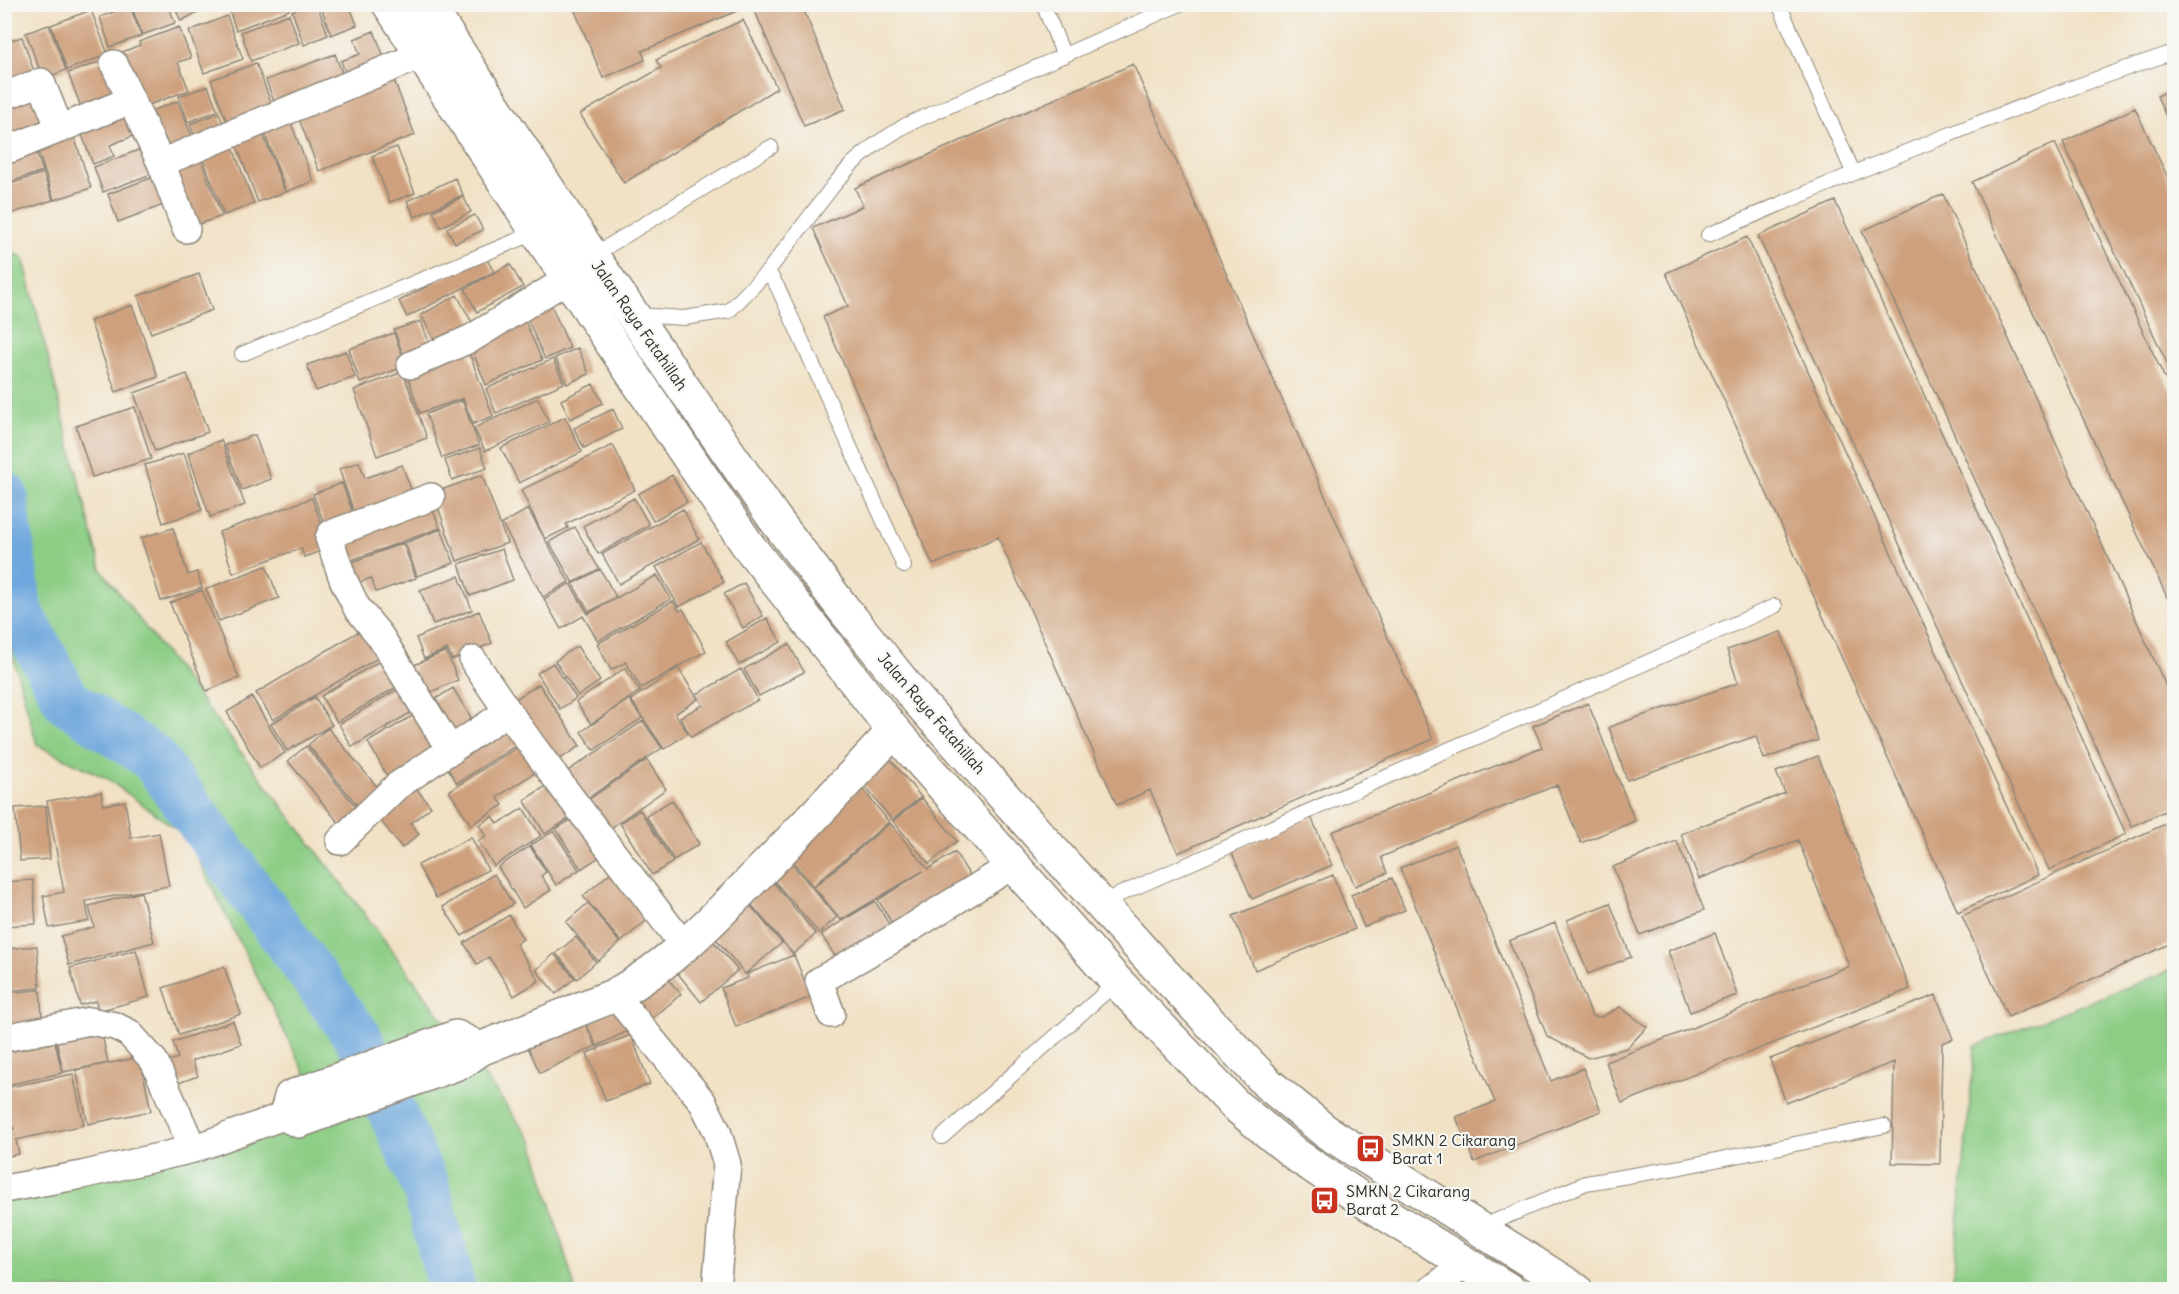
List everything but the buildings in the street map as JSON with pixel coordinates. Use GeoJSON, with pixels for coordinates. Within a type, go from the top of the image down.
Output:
{"type":"FeatureCollection","features":[{"type":"Feature","properties":{"kind":"main road","name":"Jalan Raya Fatahillah"},"geometry":{"type":"LineString","coordinates":[[389,4],[568,279],[747,544],[894,731],[1117,982],[1235,1106],[1290,1150],[1369,1204],[1509,1290]]}},
{"type":"Feature","properties":{"kind":"main road","name":"Jalan Raya Fatahillah"},"geometry":{"type":"LineString","coordinates":[[427,4],[592,256],[774,518],[919,702],[1151,960],[1268,1084],[1325,1131],[1576,1290]]}},
{"type":"Feature","properties":{"kind":"main road"},"geometry":{"type":"LineString","coordinates":[[292,1111],[615,995],[636,984],[684,946],[771,861],[894,731]]}},
{"type":"Feature","properties":{"kind":"street"},"geometry":{"type":"LineString","coordinates":[[161,163],[421,55]]}},
{"type":"Feature","properties":{"kind":"street"},"geometry":{"type":"LineString","coordinates":[[114,64],[161,163],[186,229]]}},
{"type":"Feature","properties":{"kind":"street"},"geometry":{"type":"LineString","coordinates":[[4,96],[41,82],[60,129]]}},
{"type":"Feature","properties":{"kind":"street"},"geometry":{"type":"LineString","coordinates":[[10,149],[131,100]]}},
{"type":"Feature","properties":{"kind":"street"},"geometry":{"type":"LineString","coordinates":[[411,366],[472,338],[568,279]]}},
{"type":"Feature","properties":{"kind":"street"},"geometry":{"type":"LineString","coordinates":[[431,497],[331,534],[328,538],[343,579],[357,608],[380,636],[451,751]]}},
{"type":"Feature","properties":{"kind":"street"},"geometry":{"type":"LineString","coordinates":[[473,660],[507,712],[578,809],[684,946]]}},
{"type":"Feature","properties":{"kind":"street"},"geometry":{"type":"LineString","coordinates":[[340,842],[397,786],[507,712]]}},
{"type":"Feature","properties":{"kind":"street"},"geometry":{"type":"LineString","coordinates":[[831,1014],[819,981],[888,942],[1013,865]]}},
{"type":"Feature","properties":{"kind":"street"},"geometry":{"type":"LineString","coordinates":[[615,995],[702,1101],[717,1131],[727,1164],[716,1290]]}},
{"type":"Feature","properties":{"kind":"street"},"geometry":{"type":"LineString","coordinates":[[4,1038],[90,1021],[115,1026],[129,1033],[154,1061],[193,1149]]}},
{"type":"Feature","properties":{"kind":"street"},"geometry":{"type":"LineString","coordinates":[[4,1189],[82,1175],[193,1149],[292,1111]]}},
{"type":"Feature","properties":{"kind":"street"},"geometry":{"type":"LineString","coordinates":[[1431,1290],[1465,1264]]}},
{"type":"Feature","properties":{"kind":"lane"},"geometry":{"type":"LineString","coordinates":[[1044,4],[1064,56]]}},
{"type":"Feature","properties":{"kind":"lane"},"geometry":{"type":"LineString","coordinates":[[632,315],[684,318],[729,311],[768,271],[852,164],[876,144],[906,125],[1180,4]]}},
{"type":"Feature","properties":{"kind":"lane"},"geometry":{"type":"LineString","coordinates":[[1779,4],[1852,172]]}},
{"type":"Feature","properties":{"kind":"lane"},"geometry":{"type":"LineString","coordinates":[[1708,236],[1852,172],[2101,77],[2175,52]]}},
{"type":"Feature","properties":{"kind":"lane"},"geometry":{"type":"LineString","coordinates":[[592,256],[771,147]]}},
{"type":"Feature","properties":{"kind":"lane"},"geometry":{"type":"LineString","coordinates":[[242,354],[537,232]]}},
{"type":"Feature","properties":{"kind":"lane"},"geometry":{"type":"LineString","coordinates":[[768,271],[778,288],[904,566]]}},
{"type":"Feature","properties":{"kind":"lane"},"geometry":{"type":"LineString","coordinates":[[1100,903],[1775,606]]}},
{"type":"Feature","properties":{"kind":"lane"},"geometry":{"type":"LineString","coordinates":[[942,1137],[1117,982]]}},
{"type":"Feature","properties":{"kind":"lane"},"geometry":{"type":"LineString","coordinates":[[1478,1228],[1586,1183],[1681,1167],[1884,1126]]}},
{"type":"Feature","properties":{"kind":"green space"},"geometry":{"type":"Polygon","coordinates":[[[4,250],[23,257],[101,569],[379,933],[533,1142],[575,1289],[5,1289],[5,1202],[322,1107],[187,837],[106,778],[37,745],[5,627],[4,250]]]}},
{"type":"Feature","properties":{"kind":"green space"},"geometry":{"type":"Polygon","coordinates":[[[2174,969],[2174,1289],[1952,1289],[1975,1046],[2174,969]]]}},
{"type":"Feature","properties":{"kind":"waterway"},"geometry":{"type":"LineString","coordinates":[[4,495],[18,610],[67,701],[152,757],[358,1037],[426,1187],[452,1290]]}},
{"type":"Feature","properties":{"kind":"place","name":"SMKN 2 Cikarang Barat 1"},"geometry":{"type":"Point","coordinates":[1371,1149]}},
{"type":"Feature","properties":{"kind":"place","name":"SMKN 2 Cikarang Barat 2"},"geometry":{"type":"Point","coordinates":[1325,1200]}}]}
